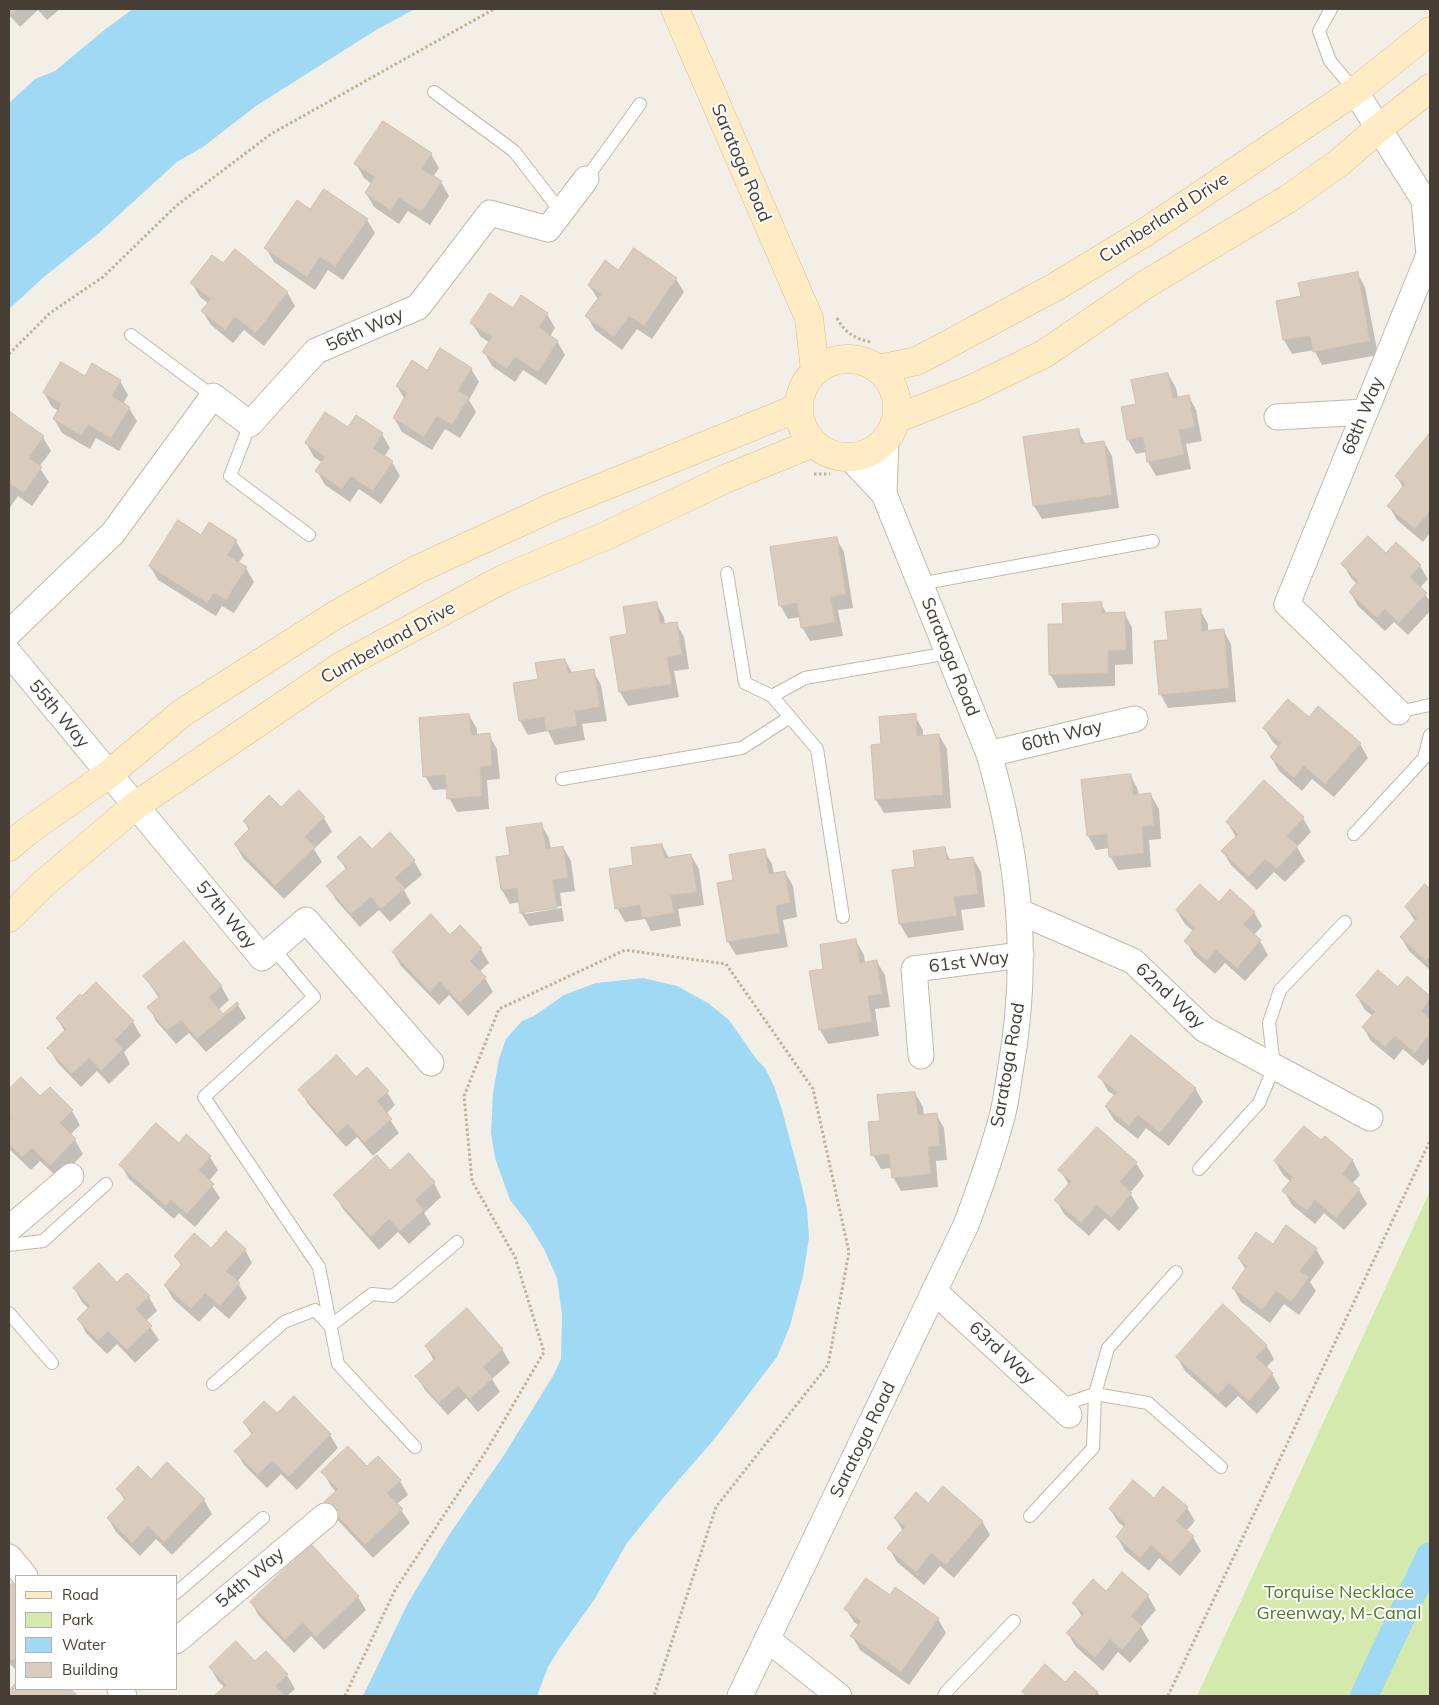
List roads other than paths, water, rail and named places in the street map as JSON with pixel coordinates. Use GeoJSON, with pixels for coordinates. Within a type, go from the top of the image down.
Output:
{"type":"FeatureCollection","features":[{"type":"Feature","properties":{"kind":"street","name":"Saratoga Road"},"geometry":{"type":"LineString","coordinates":[[675,9],[809,318],[815,371]]}},
{"type":"Feature","properties":{"kind":"street","name":"Cumberland Drive"},"geometry":{"type":"LineString","coordinates":[[878,369],[917,361],[1055,287],[1144,233],[1355,91],[1430,31]]}},
{"type":"Feature","properties":{"kind":"street"},"geometry":{"type":"LineString","coordinates":[[891,428],[1044,354],[1148,284],[1288,200],[1340,162],[1430,88]]}},
{"type":"Feature","properties":{"kind":"street","name":"68th Way"},"geometry":{"type":"LineString","coordinates":[[1355,91],[1424,200],[1430,255],[1287,604],[1398,712]]}},
{"type":"Feature","properties":{"kind":"street","name":"56th Way"},"geometry":{"type":"LineString","coordinates":[[250,424],[316,352],[418,307],[490,213],[548,230],[586,179]]}},
{"type":"Feature","properties":{"kind":"street","name":"Saratoga Road"},"geometry":{"type":"LineString","coordinates":[[809,318],[853,358]]}},
{"type":"Feature","properties":{"kind":"street"},"geometry":{"type":"LineString","coordinates":[[853,358],[866,362],[878,369],[888,379],[894,391],[897,405],[891,428],[881,445],[841,466],[839,457],[824,452],[812,443],[805,433],[800,421],[798,408],[800,394],[806,381],[826,363],[853,358]]}},
{"type":"Feature","properties":{"kind":"street"},"geometry":{"type":"LineString","coordinates":[[9,633],[113,532],[213,396],[250,424]]}},
{"type":"Feature","properties":{"kind":"street"},"geometry":{"type":"LineString","coordinates":[[9,847],[25,833],[109,774],[182,714],[337,614],[408,575],[553,507],[798,408]]}},
{"type":"Feature","properties":{"kind":"street"},"geometry":{"type":"LineString","coordinates":[[1277,417],[1365,412]]}},
{"type":"Feature","properties":{"kind":"street","name":"Saratoga Road"},"geometry":{"type":"LineString","coordinates":[[740,1696],[966,1225],[983,1180],[1004,1112],[1016,1041],[1020,994],[1020,912],[1015,867],[1001,797],[989,754],[884,494],[891,428]]}},
{"type":"Feature","properties":{"kind":"street","name":"Cumberland Drive"},"geometry":{"type":"LineString","coordinates":[[9,918],[42,884],[136,806],[343,665],[503,579],[610,534],[725,479],[812,443]]}},
{"type":"Feature","properties":{"kind":"street","name":"Saratoga Road"},"geometry":{"type":"LineString","coordinates":[[841,466],[884,494]]}},
{"type":"Feature","properties":{"kind":"street","name":"55th Way"},"geometry":{"type":"LineString","coordinates":[[9,653],[109,774]]}},
{"type":"Feature","properties":{"kind":"street","name":"60th Way"},"geometry":{"type":"LineString","coordinates":[[989,754],[1135,719]]}},
{"type":"Feature","properties":{"kind":"street","name":"57th Way"},"geometry":{"type":"LineString","coordinates":[[109,774],[262,958],[306,920],[431,1064]]}},
{"type":"Feature","properties":{"kind":"street","name":"62nd Way"},"geometry":{"type":"LineString","coordinates":[[1020,912],[1133,961],[1204,1029],[1370,1118]]}},
{"type":"Feature","properties":{"kind":"street","name":"61st Way"},"geometry":{"type":"LineString","coordinates":[[922,1056],[914,969],[1021,955]]}},
{"type":"Feature","properties":{"kind":"street"},"geometry":{"type":"LineString","coordinates":[[9,1229],[71,1176]]}},
{"type":"Feature","properties":{"kind":"street","name":"63rd Way"},"geometry":{"type":"LineString","coordinates":[[934,1291],[1064,1410]]}},
{"type":"Feature","properties":{"kind":"street","name":"54th Way"},"geometry":{"type":"LineString","coordinates":[[178,1639],[324,1516]]}},
{"type":"Feature","properties":{"kind":"street"},"geometry":{"type":"LineString","coordinates":[[9,1558],[24,1575]]}},
{"type":"Feature","properties":{"kind":"street"},"geometry":{"type":"LineString","coordinates":[[767,1639],[839,1696]]}},
{"type":"Feature","properties":{"kind":"lane"},"geometry":{"type":"LineString","coordinates":[[1331,9],[1319,31],[1330,61],[1355,91]]}},
{"type":"Feature","properties":{"kind":"lane"},"geometry":{"type":"LineString","coordinates":[[434,92],[514,151],[561,212]]}},
{"type":"Feature","properties":{"kind":"lane"},"geometry":{"type":"LineString","coordinates":[[586,179],[640,104]]}},
{"type":"Feature","properties":{"kind":"lane"},"geometry":{"type":"LineString","coordinates":[[131,335],[213,396]]}},
{"type":"Feature","properties":{"kind":"lane"},"geometry":{"type":"LineString","coordinates":[[250,424],[230,476],[309,535]]}},
{"type":"Feature","properties":{"kind":"lane"},"geometry":{"type":"LineString","coordinates":[[919,584],[1153,541]]}},
{"type":"Feature","properties":{"kind":"lane"},"geometry":{"type":"LineString","coordinates":[[727,573],[744,683],[772,696],[817,749],[843,917]]}},
{"type":"Feature","properties":{"kind":"lane"},"geometry":{"type":"LineString","coordinates":[[772,696],[805,678],[949,653]]}},
{"type":"Feature","properties":{"kind":"lane"},"geometry":{"type":"LineString","coordinates":[[1398,712],[1430,705]]}},
{"type":"Feature","properties":{"kind":"lane"},"geometry":{"type":"LineString","coordinates":[[562,779],[742,748],[790,717]]}},
{"type":"Feature","properties":{"kind":"lane"},"geometry":{"type":"LineString","coordinates":[[1354,834],[1424,758],[1430,735]]}},
{"type":"Feature","properties":{"kind":"lane"},"geometry":{"type":"LineString","coordinates":[[1198,1169],[1259,1103],[1274,1066],[1269,1023],[1280,990],[1345,922]]}},
{"type":"Feature","properties":{"kind":"lane"},"geometry":{"type":"LineString","coordinates":[[273,948],[314,997],[204,1097],[319,1266],[338,1364],[415,1447]]}},
{"type":"Feature","properties":{"kind":"lane"},"geometry":{"type":"LineString","coordinates":[[9,1245],[43,1241],[106,1184]]}},
{"type":"Feature","properties":{"kind":"lane"},"geometry":{"type":"LineString","coordinates":[[330,1326],[372,1294],[393,1296],[457,1242]]}},
{"type":"Feature","properties":{"kind":"lane"},"geometry":{"type":"LineString","coordinates":[[1030,1516],[1092,1448],[1095,1394],[1108,1348],[1176,1272]]}},
{"type":"Feature","properties":{"kind":"lane"},"geometry":{"type":"LineString","coordinates":[[213,1384],[284,1322],[315,1310],[330,1326]]}},
{"type":"Feature","properties":{"kind":"lane"},"geometry":{"type":"LineString","coordinates":[[9,1312],[52,1363]]}},
{"type":"Feature","properties":{"kind":"lane"},"geometry":{"type":"LineString","coordinates":[[1064,1410],[1095,1394],[1148,1403],[1221,1467]]}},
{"type":"Feature","properties":{"kind":"lane"},"geometry":{"type":"LineString","coordinates":[[178,1592],[263,1518]]}},
{"type":"Feature","properties":{"kind":"lane"},"geometry":{"type":"LineString","coordinates":[[944,1696],[1014,1621]]}},
{"type":"Feature","properties":{"kind":"water"},"geometry":{"type":"Polygon","coordinates":[[[133,9],[415,9],[376,30],[256,106],[203,147],[177,162],[99,233],[45,276],[9,309],[9,103],[35,79],[55,71],[133,9]]]}},
{"type":"Feature","properties":{"kind":"water"},"geometry":{"type":"Polygon","coordinates":[[[643,978],[677,986],[708,1003],[729,1020],[757,1060],[765,1068],[774,1086],[799,1174],[807,1209],[809,1238],[803,1276],[790,1326],[777,1357],[716,1437],[627,1543],[594,1600],[548,1667],[537,1696],[363,1696],[408,1603],[449,1535],[504,1455],[553,1376],[561,1359],[562,1315],[557,1278],[544,1249],[528,1223],[510,1200],[495,1158],[491,1133],[493,1093],[499,1059],[506,1039],[522,1021],[534,1016],[564,995],[596,983],[643,978]]]}},
{"type":"Feature","properties":{"kind":"waterway"},"geometry":{"type":"LineString","coordinates":[[1364,1696],[1430,1556]]}},
{"type":"Feature","properties":{"kind":"park label","name":"Torquise Necklace Greenway, M-Canal"},"geometry":{"type":"Point","coordinates":[1339,1604]}}]}
